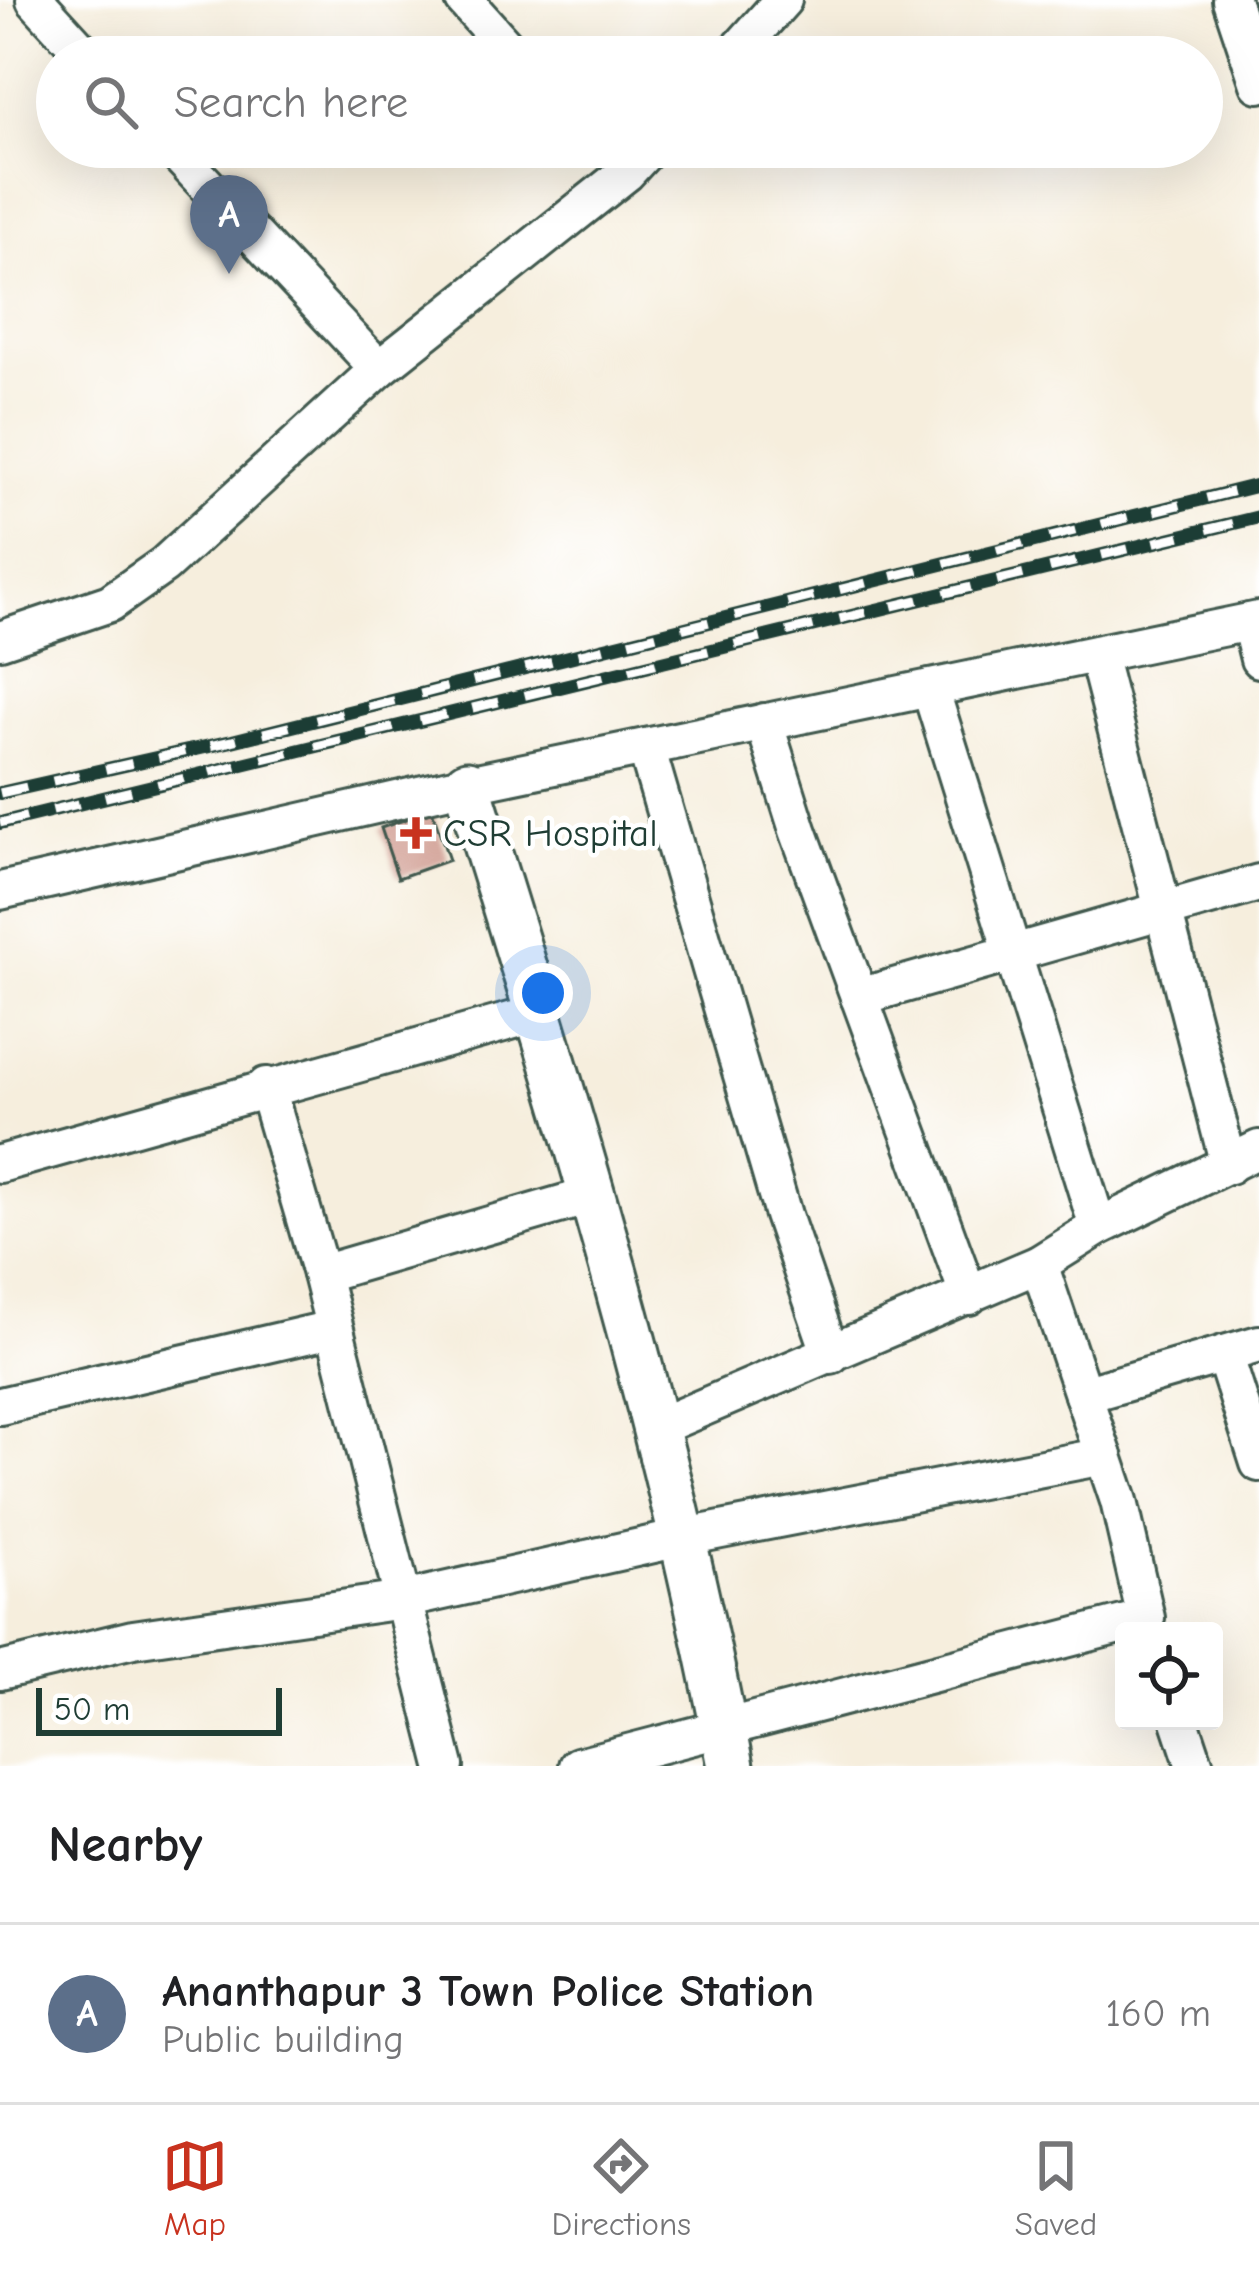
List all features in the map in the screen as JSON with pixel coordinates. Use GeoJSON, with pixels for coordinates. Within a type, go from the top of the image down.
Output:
{"type":"FeatureCollection","features":[{"type":"Feature","properties":{"kind":"street"},"geometry":{"type":"LineString","coordinates":[[35,0],[68,36]]}},
{"type":"Feature","properties":{"kind":"street"},"geometry":{"type":"LineString","coordinates":[[464,0],[496,36]]}},
{"type":"Feature","properties":{"kind":"street"},"geometry":{"type":"LineString","coordinates":[[750,36],[783,0]]}},
{"type":"Feature","properties":{"kind":"street"},"geometry":{"type":"LineString","coordinates":[[1231,0],[1259,84]]}},
{"type":"Feature","properties":{"kind":"street"},"geometry":{"type":"LineString","coordinates":[[191,168],[379,369]]}},
{"type":"Feature","properties":{"kind":"street"},"geometry":{"type":"LineString","coordinates":[[0,640],[110,603],[164,566],[379,369],[612,168]]}},
{"type":"Feature","properties":{"kind":"street"},"geometry":{"type":"LineString","coordinates":[[0,891],[467,784],[1254,621],[1259,658]]}},
{"type":"Feature","properties":{"kind":"street"},"geometry":{"type":"LineString","coordinates":[[656,1428],[1039,1264],[1098,1227],[1244,1157],[1163,910],[1097,654]]}},
{"type":"Feature","properties":{"kind":"street"},"geometry":{"type":"LineString","coordinates":[[930,688],[1098,1227]]}},
{"type":"Feature","properties":{"kind":"street"},"geometry":{"type":"LineString","coordinates":[[764,722],[969,1296]]}},
{"type":"Feature","properties":{"kind":"street"},"geometry":{"type":"LineString","coordinates":[[646,747],[777,1194],[831,1355]]}},
{"type":"Feature","properties":{"kind":"street"},"geometry":{"type":"LineString","coordinates":[[467,784],[593,1195],[686,1537],[727,1747]]}},
{"type":"Feature","properties":{"kind":"street"},"geometry":{"type":"LineString","coordinates":[[859,997],[1259,883]]}},
{"type":"Feature","properties":{"kind":"street"},"geometry":{"type":"LineString","coordinates":[[0,1164],[539,1013]]}},
{"type":"Feature","properties":{"kind":"street"},"geometry":{"type":"LineString","coordinates":[[266,1086],[321,1274],[445,1766]]}},
{"type":"Feature","properties":{"kind":"street"},"geometry":{"type":"LineString","coordinates":[[321,1274],[593,1195]]}},
{"type":"Feature","properties":{"kind":"street"},"geometry":{"type":"LineString","coordinates":[[1039,1264],[1104,1456],[1147,1622]]}},
{"type":"Feature","properties":{"kind":"street"},"geometry":{"type":"LineString","coordinates":[[0,1406],[332,1329]]}},
{"type":"Feature","properties":{"kind":"street"},"geometry":{"type":"LineString","coordinates":[[1083,1395],[1241,1349],[1259,1462]]}},
{"type":"Feature","properties":{"kind":"street"},"geometry":{"type":"LineString","coordinates":[[0,1670],[133,1639],[403,1600],[686,1537],[1104,1456]]}},
{"type":"Feature","properties":{"kind":"street"},"geometry":{"type":"LineString","coordinates":[[578,1766],[727,1747],[1115,1634]]}},
{"type":"Feature","properties":{"kind":"street"},"geometry":{"type":"LineString","coordinates":[[1183,1730],[1195,1766]]}},
{"type":"Feature","properties":{"kind":"building"},"geometry":{"type":"Polygon","coordinates":[[[432,810],[449,860],[398,878],[381,828],[432,810]]]}},
{"type":"Feature","properties":{"kind":"railway"},"geometry":{"type":"LineString","coordinates":[[0,793],[232,741],[1259,485]]}},
{"type":"Feature","properties":{"kind":"railway"},"geometry":{"type":"LineString","coordinates":[[0,823],[1259,517]]}},
{"type":"Feature","properties":{"kind":"place","name":"Ananthapur 3 Town Police Station"},"geometry":{"type":"Point","coordinates":[229,274]}},
{"type":"Feature","properties":{"kind":"place","name":"CSR Hospital"},"geometry":{"type":"Point","coordinates":[416,833]}}]}
